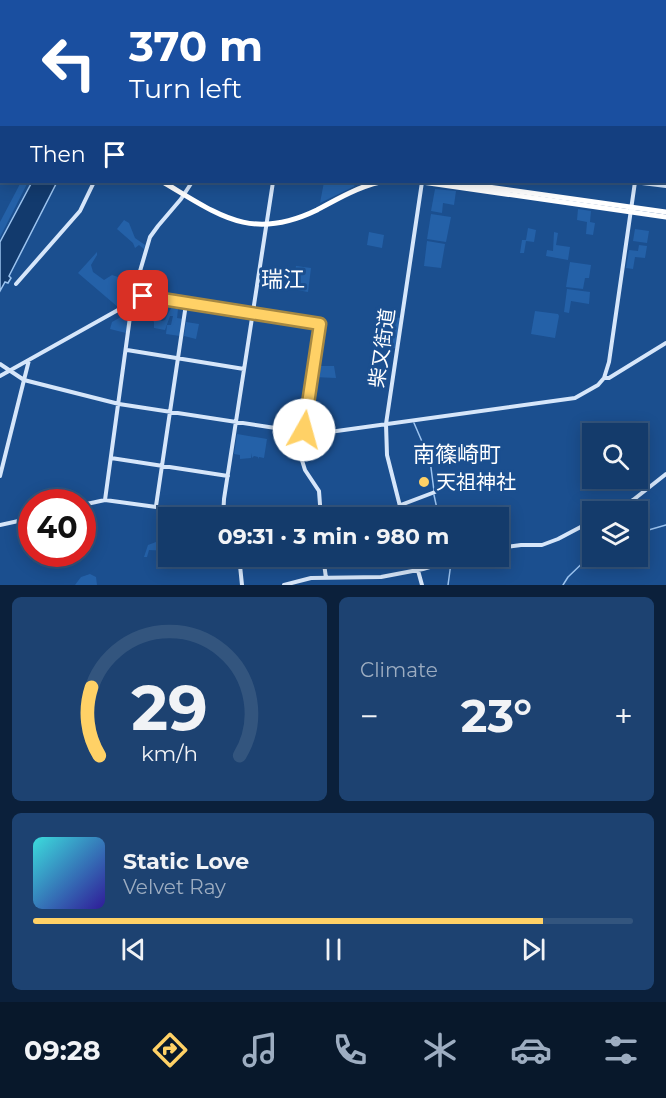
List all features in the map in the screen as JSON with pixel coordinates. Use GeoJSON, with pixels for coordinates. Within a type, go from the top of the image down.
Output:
{"type":"FeatureCollection","features":[{"type":"Feature","properties":{"kind":"highway"},"geometry":{"type":"LineString","coordinates":[[165,183],[228,218],[264,225],[302,216],[358,189],[377,183]]}},
{"type":"Feature","properties":{"kind":"highway"},"geometry":{"type":"LineString","coordinates":[[170,183],[223,213],[241,220],[264,222],[282,220],[301,214],[369,183]]}},
{"type":"Feature","properties":{"kind":"highway"},"geometry":{"type":"LineString","coordinates":[[428,183],[462,190],[666,216]]}},
{"type":"Feature","properties":{"kind":"highway"},"geometry":{"type":"LineString","coordinates":[[431,183],[498,191]]}},
{"type":"Feature","properties":{"kind":"highway"},"geometry":{"type":"LineString","coordinates":[[446,183],[666,216]]}},
{"type":"Feature","properties":{"kind":"highway"},"geometry":{"type":"LineString","coordinates":[[469,183],[631,211]]}},
{"type":"Feature","properties":{"kind":"street"},"geometry":{"type":"LineString","coordinates":[[16,284],[80,210],[94,183]]}},
{"type":"Feature","properties":{"kind":"street"},"geometry":{"type":"LineString","coordinates":[[105,500],[132,302],[150,237],[181,200],[191,183]]}},
{"type":"Feature","properties":{"kind":"street"},"geometry":{"type":"LineString","coordinates":[[224,507],[273,183]]}},
{"type":"Feature","properties":{"kind":"street","name":"柴又街道"},"geometry":{"type":"LineString","coordinates":[[400,505],[387,455],[386,424],[423,183]]}},
{"type":"Feature","properties":{"kind":"street"},"geometry":{"type":"LineString","coordinates":[[0,364],[24,380],[119,404],[304,433],[326,433],[571,398],[598,385],[604,378],[609,362],[635,183]]}},
{"type":"Feature","properties":{"kind":"street"},"geometry":{"type":"LineString","coordinates":[[643,183],[666,186]]}},
{"type":"Feature","properties":{"kind":"street"},"geometry":{"type":"LineString","coordinates":[[0,376],[143,296],[320,324],[301,457],[305,470],[320,491],[321,507]]}},
{"type":"Feature","properties":{"kind":"street"},"geometry":{"type":"LineString","coordinates":[[96,502],[105,500],[156,507],[186,304]]}},
{"type":"Feature","properties":{"kind":"street"},"geometry":{"type":"LineString","coordinates":[[604,378],[609,378],[666,343]]}},
{"type":"Feature","properties":{"kind":"street"},"geometry":{"type":"LineString","coordinates":[[127,350],[244,369]]}},
{"type":"Feature","properties":{"kind":"street"},"geometry":{"type":"LineString","coordinates":[[0,476],[29,360]]}},
{"type":"Feature","properties":{"kind":"street"},"geometry":{"type":"LineString","coordinates":[[111,458],[228,476]]}},
{"type":"Feature","properties":{"kind":"street"},"geometry":{"type":"LineString","coordinates":[[631,501],[666,474]]}},
{"type":"Feature","properties":{"kind":"street"},"geometry":{"type":"LineString","coordinates":[[393,507],[434,492]]}},
{"type":"Feature","properties":{"kind":"street"},"geometry":{"type":"LineString","coordinates":[[0,525],[18,521]]}},
{"type":"Feature","properties":{"kind":"street"},"geometry":{"type":"LineString","coordinates":[[509,546],[542,545],[582,526]]}},
{"type":"Feature","properties":{"kind":"street"},"geometry":{"type":"LineString","coordinates":[[240,567],[242,585]]}},
{"type":"Feature","properties":{"kind":"street"},"geometry":{"type":"LineString","coordinates":[[324,567],[326,578]]}},
{"type":"Feature","properties":{"kind":"street"},"geometry":{"type":"LineString","coordinates":[[417,567],[422,585]]}},
{"type":"Feature","properties":{"kind":"street"},"geometry":{"type":"LineString","coordinates":[[284,585],[310,578],[372,578],[429,567]]}},
{"type":"Feature","properties":{"kind":"shaded area"},"geometry":{"type":"Polygon","coordinates":[[[20,183],[27,183],[0,237],[0,222],[20,183]]]}},
{"type":"Feature","properties":{"kind":"shaded area"},"geometry":{"type":"Polygon","coordinates":[[[31,183],[56,183],[9,276],[11,278],[8,283],[5,282],[0,291],[0,242],[31,183]]]}},
{"type":"Feature","properties":{"kind":"shaded area"},"geometry":{"type":"Polygon","coordinates":[[[324,183],[350,183],[355,186],[320,203],[324,183]]]}},
{"type":"Feature","properties":{"kind":"shaded area"},"geometry":{"type":"Polygon","coordinates":[[[435,189],[456,191],[454,205],[443,203],[442,213],[431,211],[435,189]]]}},
{"type":"Feature","properties":{"kind":"shaded area"},"geometry":{"type":"Polygon","coordinates":[[[578,209],[591,211],[590,222],[595,223],[593,235],[586,234],[587,222],[577,220],[578,209]]]}},
{"type":"Feature","properties":{"kind":"shaded area"},"geometry":{"type":"Polygon","coordinates":[[[431,214],[451,217],[446,242],[427,239],[431,214]]]}},
{"type":"Feature","properties":{"kind":"shaded area"},"geometry":{"type":"Polygon","coordinates":[[[124,220],[129,223],[135,238],[145,245],[144,249],[139,245],[135,248],[133,243],[117,229],[124,220]]]}},
{"type":"Feature","properties":{"kind":"shaded area"},"geometry":{"type":"Polygon","coordinates":[[[528,228],[536,230],[534,242],[526,241],[524,253],[520,253],[522,240],[526,240],[528,228]]]}},
{"type":"Feature","properties":{"kind":"shaded area"},"geometry":{"type":"Polygon","coordinates":[[[635,229],[649,231],[647,243],[633,241],[635,229]]]}},
{"type":"Feature","properties":{"kind":"shaded area"},"geometry":{"type":"Polygon","coordinates":[[[369,232],[384,235],[382,248],[367,245],[369,232]]]}},
{"type":"Feature","properties":{"kind":"shaded area"},"geometry":{"type":"Polygon","coordinates":[[[554,232],[558,233],[556,245],[570,247],[568,260],[546,256],[547,250],[553,251],[554,232]]]}},
{"type":"Feature","properties":{"kind":"shaded area"},"geometry":{"type":"Polygon","coordinates":[[[427,241],[445,244],[441,268],[424,266],[427,241]]]}},
{"type":"Feature","properties":{"kind":"shaded area"},"geometry":{"type":"Polygon","coordinates":[[[639,245],[647,246],[645,258],[635,257],[633,269],[626,268],[629,250],[638,251],[639,245]]]}},
{"type":"Feature","properties":{"kind":"shaded area"},"geometry":{"type":"Polygon","coordinates":[[[97,252],[91,265],[93,272],[104,280],[112,275],[118,277],[118,283],[130,289],[130,301],[119,308],[78,273],[97,252]]]}},
{"type":"Feature","properties":{"kind":"shaded area"},"geometry":{"type":"Polygon","coordinates":[[[570,262],[591,265],[589,278],[585,278],[583,289],[566,287],[570,262]]]}},
{"type":"Feature","properties":{"kind":"shaded area"},"geometry":{"type":"Polygon","coordinates":[[[296,266],[311,268],[308,292],[292,289],[296,266]]]}},
{"type":"Feature","properties":{"kind":"shaded area"},"geometry":{"type":"Polygon","coordinates":[[[567,289],[590,292],[589,304],[571,301],[569,313],[564,312],[567,289]]]}},
{"type":"Feature","properties":{"kind":"shaded area"},"geometry":{"type":"Polygon","coordinates":[[[130,306],[126,333],[110,329],[112,322],[126,314],[123,310],[130,306]]]}},
{"type":"Feature","properties":{"kind":"shaded area"},"geometry":{"type":"Polygon","coordinates":[[[171,308],[178,309],[177,318],[183,319],[180,336],[166,334],[167,325],[171,325],[173,316],[170,316],[165,330],[154,328],[154,322],[149,316],[165,320],[171,308]]]}},
{"type":"Feature","properties":{"kind":"shaded area"},"geometry":{"type":"Polygon","coordinates":[[[535,311],[558,314],[555,338],[531,334],[535,311]]]}},
{"type":"Feature","properties":{"kind":"shaded area"},"geometry":{"type":"Polygon","coordinates":[[[391,317],[400,318],[396,348],[382,349],[380,339],[392,335],[391,317]]]}},
{"type":"Feature","properties":{"kind":"shaded area"},"geometry":{"type":"Polygon","coordinates":[[[186,322],[199,324],[196,339],[184,336],[186,322]]]}},
{"type":"Feature","properties":{"kind":"shaded area"},"geometry":{"type":"Polygon","coordinates":[[[316,366],[334,366],[336,378],[314,377],[316,366]]]}},
{"type":"Feature","properties":{"kind":"shaded area"},"geometry":{"type":"Polygon","coordinates":[[[237,434],[267,439],[264,458],[259,457],[259,459],[254,456],[252,458],[252,453],[251,458],[240,459],[240,455],[234,454],[237,434]]]}},
{"type":"Feature","properties":{"kind":"shaded area"},"geometry":{"type":"Polygon","coordinates":[[[156,542],[158,550],[149,550],[147,557],[144,557],[148,545],[156,542]]]}},
{"type":"Feature","properties":{"kind":"shaded area"},"geometry":{"type":"Polygon","coordinates":[[[90,574],[96,577],[97,585],[75,585],[81,577],[90,574]]]}},
{"type":"Feature","properties":{"kind":"waterway"},"geometry":{"type":"LineString","coordinates":[[414,423],[430,460],[434,491]]}},
{"type":"Feature","properties":{"kind":"waterway"},"geometry":{"type":"LineString","coordinates":[[434,495],[437,507]]}},
{"type":"Feature","properties":{"kind":"waterway"},"geometry":{"type":"LineString","coordinates":[[648,530],[666,525]]}},
{"type":"Feature","properties":{"kind":"waterway"},"geometry":{"type":"LineString","coordinates":[[563,585],[582,564]]}},
{"type":"Feature","properties":{"kind":"waterway"},"geometry":{"type":"LineString","coordinates":[[448,585],[450,567]]}},
{"type":"Feature","properties":{"kind":"place","name":"天祖神社"},"geometry":{"type":"Point","coordinates":[424,482]}},
{"type":"Feature","properties":{"kind":"district","name":"瑞江"},"geometry":{"type":"Point","coordinates":[283,279]}},
{"type":"Feature","properties":{"kind":"district","name":"南篠崎町"},"geometry":{"type":"Point","coordinates":[457,454]}},
{"type":"Feature","properties":{"kind":"route"},"geometry":{"type":"LineString","coordinates":[[143,296],[320,324],[304,430]]}}]}
